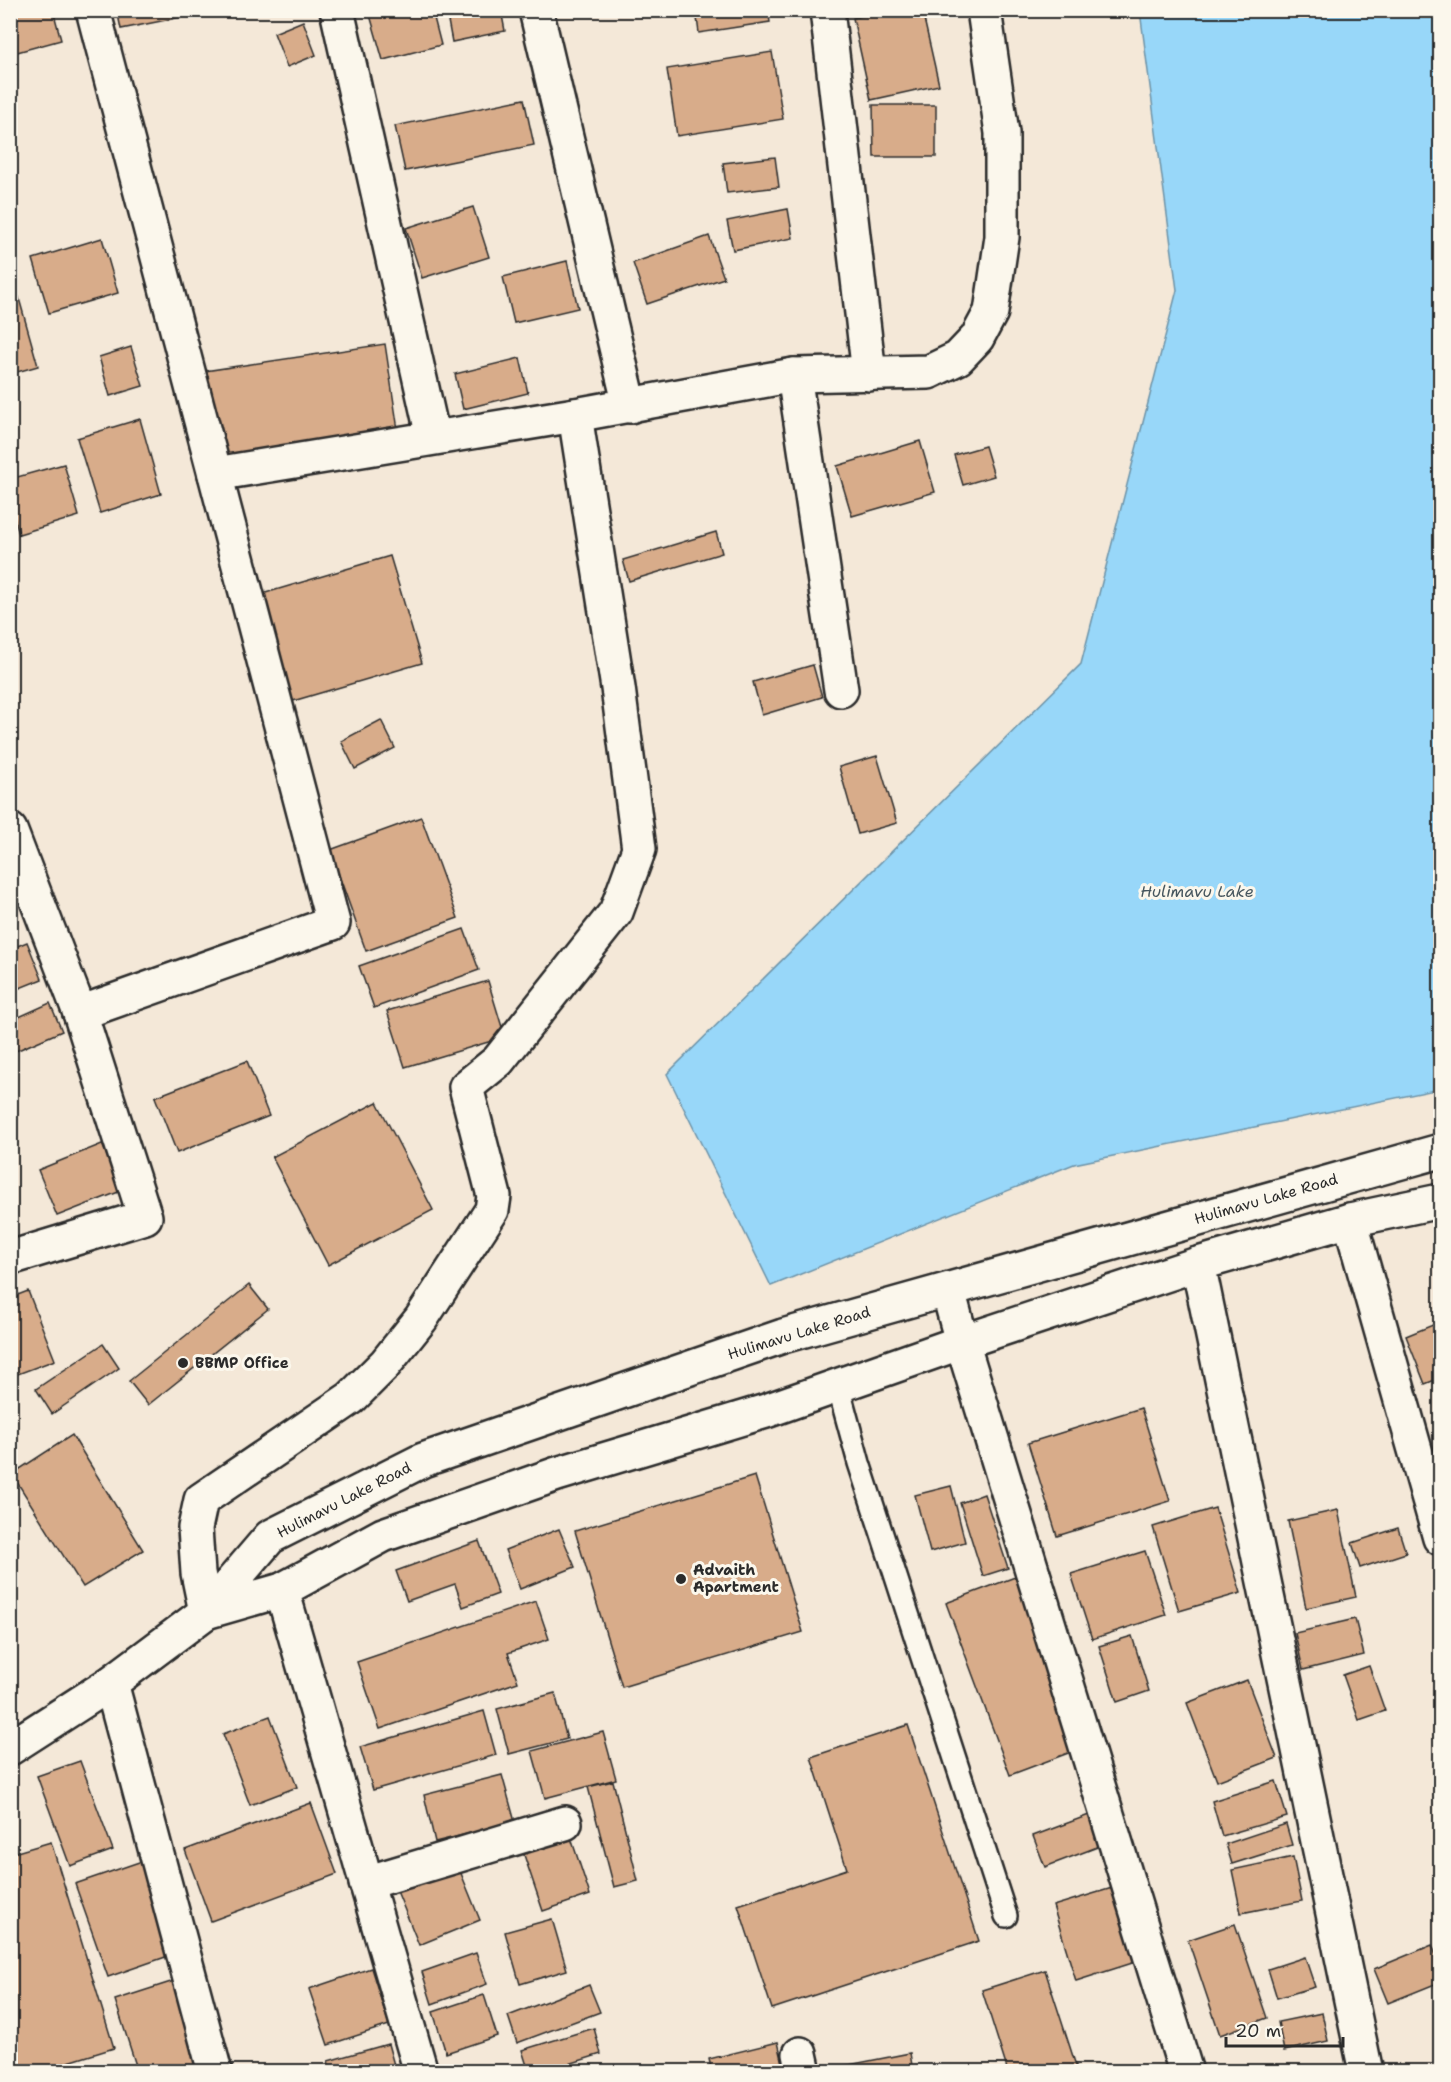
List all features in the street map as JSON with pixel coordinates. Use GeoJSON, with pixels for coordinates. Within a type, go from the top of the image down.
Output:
{"type":"FeatureCollection","features":[{"type":"Feature","properties":{"kind":"street"},"geometry":{"type":"LineString","coordinates":[[80,1013],[333,922],[93,10]]}},
{"type":"Feature","properties":{"kind":"street"},"geometry":{"type":"LineString","coordinates":[[337,10],[433,437]]}},
{"type":"Feature","properties":{"kind":"street"},"geometry":{"type":"LineString","coordinates":[[536,10],[630,406]]}},
{"type":"Feature","properties":{"kind":"street"},"geometry":{"type":"LineString","coordinates":[[827,10],[869,374]]}},
{"type":"Feature","properties":{"kind":"street"},"geometry":{"type":"LineString","coordinates":[[215,474],[433,437],[575,416],[794,375],[929,372],[958,357],[977,339],[991,312],[1002,237],[1002,133],[984,10]]}},
{"type":"Feature","properties":{"kind":"street"},"geometry":{"type":"LineString","coordinates":[[794,375],[841,690]]}},
{"type":"Feature","properties":{"kind":"street"},"geometry":{"type":"LineString","coordinates":[[206,1612],[198,1573],[195,1528],[201,1500],[351,1398],[385,1364],[421,1319],[492,1210],[494,1196],[466,1087],[498,1061],[616,912],[639,849],[618,688],[575,416]]}},
{"type":"Feature","properties":{"kind":"street"},"geometry":{"type":"LineString","coordinates":[[10,830],[80,1013],[145,1217],[10,1258]]}},
{"type":"Feature","properties":{"kind":"street","name":"Hulimavu Lake Road"},"geometry":{"type":"LineString","coordinates":[[10,1748],[111,1683],[206,1612],[270,1537],[423,1460],[783,1336],[1440,1151]]}},
{"type":"Feature","properties":{"kind":"street","name":"Hulimavu Lake Road"},"geometry":{"type":"LineString","coordinates":[[206,1612],[282,1590],[383,1535],[557,1474],[766,1411],[962,1342],[1198,1264],[1350,1220],[1440,1201]]}},
{"type":"Feature","properties":{"kind":"street"},"geometry":{"type":"LineString","coordinates":[[1350,1220],[1440,1538]]}},
{"type":"Feature","properties":{"kind":"street"},"geometry":{"type":"LineString","coordinates":[[1198,1264],[1366,2072]]}},
{"type":"Feature","properties":{"kind":"street"},"geometry":{"type":"LineString","coordinates":[[948,1290],[1186,2072]]}},
{"type":"Feature","properties":{"kind":"street"},"geometry":{"type":"LineString","coordinates":[[282,1590],[421,2072]]}},
{"type":"Feature","properties":{"kind":"street"},"geometry":{"type":"LineString","coordinates":[[111,1683],[214,2072]]}},
{"type":"Feature","properties":{"kind":"street"},"geometry":{"type":"LineString","coordinates":[[366,1883],[565,1823]]}},
{"type":"Feature","properties":{"kind":"lane"},"geometry":{"type":"LineString","coordinates":[[838,1386],[863,1474],[1006,1916]]}},
{"type":"Feature","properties":{"kind":"water","name":"Hulimavu Lake"},"geometry":{"type":"Polygon","coordinates":[[[1140,11],[1440,11],[1440,1089],[1074,1164],[771,1286],[667,1074],[1081,664],[1177,290],[1140,11]]]}},
{"type":"Feature","properties":{"kind":"building"},"geometry":{"type":"Polygon","coordinates":[[[10,10],[53,10],[61,40],[10,54],[10,10]]]}},
{"type":"Feature","properties":{"kind":"building"},"geometry":{"type":"Polygon","coordinates":[[[117,10],[186,10],[187,16],[121,29],[117,10]]]}},
{"type":"Feature","properties":{"kind":"building"},"geometry":{"type":"Polygon","coordinates":[[[385,10],[432,10],[441,45],[383,60],[370,15],[385,10]]]}},
{"type":"Feature","properties":{"kind":"building"},"geometry":{"type":"Polygon","coordinates":[[[446,10],[501,10],[505,31],[452,42],[446,10]]]}},
{"type":"Feature","properties":{"kind":"building"},"geometry":{"type":"Polygon","coordinates":[[[696,10],[768,10],[770,22],[699,33],[696,10]]]}},
{"type":"Feature","properties":{"kind":"building"},"geometry":{"type":"Polygon","coordinates":[[[889,10],[922,10],[939,85],[871,100],[853,18],[889,10]]]}},
{"type":"Feature","properties":{"kind":"building"},"geometry":{"type":"Polygon","coordinates":[[[303,21],[316,55],[287,67],[274,33],[303,21]]]}},
{"type":"Feature","properties":{"kind":"building"},"geometry":{"type":"Polygon","coordinates":[[[772,52],[783,119],[677,136],[667,69],[772,52]]]}},
{"type":"Feature","properties":{"kind":"building"},"geometry":{"type":"Polygon","coordinates":[[[524,99],[534,145],[405,171],[395,126],[524,99]]]}},
{"type":"Feature","properties":{"kind":"building"},"geometry":{"type":"Polygon","coordinates":[[[873,105],[936,105],[936,157],[874,157],[873,105]]]}},
{"type":"Feature","properties":{"kind":"building"},"geometry":{"type":"Polygon","coordinates":[[[775,157],[779,187],[727,193],[723,163],[775,157]]]}},
{"type":"Feature","properties":{"kind":"building"},"geometry":{"type":"Polygon","coordinates":[[[473,207],[489,257],[422,278],[406,228],[473,207]]]}},
{"type":"Feature","properties":{"kind":"building"},"geometry":{"type":"Polygon","coordinates":[[[788,209],[793,238],[733,250],[727,221],[788,209]]]}},
{"type":"Feature","properties":{"kind":"building"},"geometry":{"type":"Polygon","coordinates":[[[709,236],[724,278],[647,304],[633,263],[709,236]]]}},
{"type":"Feature","properties":{"kind":"building"},"geometry":{"type":"Polygon","coordinates":[[[102,238],[118,293],[49,313],[33,259],[102,238]]]}},
{"type":"Feature","properties":{"kind":"building"},"geometry":{"type":"Polygon","coordinates":[[[567,261],[578,308],[514,323],[503,277],[567,261]]]}},
{"type":"Feature","properties":{"kind":"building"},"geometry":{"type":"Polygon","coordinates":[[[13,277],[38,366],[10,374],[10,278],[13,277]]]}},
{"type":"Feature","properties":{"kind":"building"},"geometry":{"type":"Polygon","coordinates":[[[385,344],[398,430],[218,456],[205,371],[385,344]]]}},
{"type":"Feature","properties":{"kind":"building"},"geometry":{"type":"Polygon","coordinates":[[[131,347],[143,386],[110,396],[99,357],[131,347]]]}},
{"type":"Feature","properties":{"kind":"building"},"geometry":{"type":"Polygon","coordinates":[[[520,358],[528,393],[463,409],[455,374],[520,358]]]}},
{"type":"Feature","properties":{"kind":"building"},"geometry":{"type":"Polygon","coordinates":[[[140,419],[161,494],[100,513],[77,438],[140,419]]]}},
{"type":"Feature","properties":{"kind":"building"},"geometry":{"type":"Polygon","coordinates":[[[920,441],[935,492],[852,516],[837,466],[920,441]]]}},
{"type":"Feature","properties":{"kind":"building"},"geometry":{"type":"Polygon","coordinates":[[[985,446],[994,476],[963,485],[954,455],[985,446]]]}},
{"type":"Feature","properties":{"kind":"building"},"geometry":{"type":"Polygon","coordinates":[[[64,464],[79,516],[19,534],[10,503],[10,479],[64,464]]]}},
{"type":"Feature","properties":{"kind":"building"},"geometry":{"type":"Polygon","coordinates":[[[716,532],[722,553],[629,581],[623,560],[716,532]]]}},
{"type":"Feature","properties":{"kind":"building"},"geometry":{"type":"Polygon","coordinates":[[[390,556],[422,663],[293,701],[262,594],[390,556]]]}},
{"type":"Feature","properties":{"kind":"building"},"geometry":{"type":"Polygon","coordinates":[[[813,665],[822,697],[762,715],[753,682],[813,665]]]}},
{"type":"Feature","properties":{"kind":"building"},"geometry":{"type":"Polygon","coordinates":[[[381,720],[395,748],[355,769],[341,741],[381,720]]]}},
{"type":"Feature","properties":{"kind":"building"},"geometry":{"type":"Polygon","coordinates":[[[877,756],[897,823],[858,834],[839,767],[877,756]]]}},
{"type":"Feature","properties":{"kind":"building"},"geometry":{"type":"Polygon","coordinates":[[[421,817],[458,918],[366,951],[330,850],[421,817]]]}},
{"type":"Feature","properties":{"kind":"building"},"geometry":{"type":"Polygon","coordinates":[[[464,929],[479,970],[374,1008],[359,966],[464,929]]]}},
{"type":"Feature","properties":{"kind":"building"},"geometry":{"type":"Polygon","coordinates":[[[27,942],[42,979],[10,992],[10,949],[27,942]]]}},
{"type":"Feature","properties":{"kind":"building"},"geometry":{"type":"Polygon","coordinates":[[[488,981],[505,1037],[405,1067],[387,1011],[488,981]]]}},
{"type":"Feature","properties":{"kind":"building"},"geometry":{"type":"Polygon","coordinates":[[[50,1003],[62,1031],[11,1053],[10,1021],[50,1003]]]}},
{"type":"Feature","properties":{"kind":"building"},"geometry":{"type":"Polygon","coordinates":[[[247,1061],[269,1116],[177,1153],[155,1097],[247,1061]]]}},
{"type":"Feature","properties":{"kind":"building"},"geometry":{"type":"Polygon","coordinates":[[[377,1102],[433,1210],[328,1265],[272,1157],[377,1102]]]}},
{"type":"Feature","properties":{"kind":"building"},"geometry":{"type":"Polygon","coordinates":[[[102,1144],[121,1191],[57,1216],[38,1170],[102,1144]]]}},
{"type":"Feature","properties":{"kind":"building"},"geometry":{"type":"Polygon","coordinates":[[[249,1285],[268,1309],[148,1405],[129,1381],[249,1285]]]}},
{"type":"Feature","properties":{"kind":"building"},"geometry":{"type":"Polygon","coordinates":[[[28,1291],[55,1360],[10,1377],[10,1298],[28,1291]]]}},
{"type":"Feature","properties":{"kind":"building"},"geometry":{"type":"Polygon","coordinates":[[[1440,1322],[1440,1378],[1425,1384],[1406,1336],[1440,1322]]]}},
{"type":"Feature","properties":{"kind":"building"},"geometry":{"type":"Polygon","coordinates":[[[103,1344],[119,1368],[52,1414],[36,1389],[103,1344]]]}},
{"type":"Feature","properties":{"kind":"building"},"geometry":{"type":"Polygon","coordinates":[[[1141,1408],[1170,1501],[1057,1536],[1028,1443],[1141,1408]]]}},
{"type":"Feature","properties":{"kind":"building"},"geometry":{"type":"Polygon","coordinates":[[[72,1435],[143,1550],[83,1587],[12,1474],[72,1435]]]}},
{"type":"Feature","properties":{"kind":"building"},"geometry":{"type":"Polygon","coordinates":[[[755,1476],[803,1632],[622,1687],[575,1531],[755,1476]]]}},
{"type":"Feature","properties":{"kind":"building"},"geometry":{"type":"Polygon","coordinates":[[[951,1486],[965,1542],[930,1552],[915,1495],[951,1486]]]}},
{"type":"Feature","properties":{"kind":"building"},"geometry":{"type":"Polygon","coordinates":[[[984,1494],[1008,1568],[983,1576],[960,1503],[984,1494]]]}},
{"type":"Feature","properties":{"kind":"building"},"geometry":{"type":"Polygon","coordinates":[[[1215,1508],[1241,1593],[1179,1611],[1153,1527],[1215,1508]]]}},
{"type":"Feature","properties":{"kind":"building"},"geometry":{"type":"Polygon","coordinates":[[[1338,1510],[1356,1597],[1306,1608],[1288,1521],[1338,1510]]]}},
{"type":"Feature","properties":{"kind":"building"},"geometry":{"type":"Polygon","coordinates":[[[1398,1528],[1406,1553],[1360,1568],[1352,1543],[1398,1528]]]}},
{"type":"Feature","properties":{"kind":"building"},"geometry":{"type":"Polygon","coordinates":[[[559,1529],[575,1567],[520,1589],[505,1550],[559,1529]]]}},
{"type":"Feature","properties":{"kind":"building"},"geometry":{"type":"Polygon","coordinates":[[[479,1541],[498,1594],[463,1607],[455,1584],[407,1601],[396,1571],[479,1541]]]}},
{"type":"Feature","properties":{"kind":"building"},"geometry":{"type":"Polygon","coordinates":[[[1145,1551],[1166,1615],[1092,1639],[1071,1574],[1145,1551]]]}},
{"type":"Feature","properties":{"kind":"building"},"geometry":{"type":"Polygon","coordinates":[[[1015,1577],[1079,1749],[1010,1775],[946,1603],[1015,1577]]]}},
{"type":"Feature","properties":{"kind":"building"},"geometry":{"type":"Polygon","coordinates":[[[536,1601],[549,1639],[508,1653],[518,1682],[380,1729],[357,1662],[536,1601]]]}},
{"type":"Feature","properties":{"kind":"building"},"geometry":{"type":"Polygon","coordinates":[[[1355,1619],[1364,1655],[1303,1670],[1295,1633],[1355,1619]]]}},
{"type":"Feature","properties":{"kind":"building"},"geometry":{"type":"Polygon","coordinates":[[[1132,1636],[1149,1691],[1117,1702],[1099,1646],[1132,1636]]]}},
{"type":"Feature","properties":{"kind":"building"},"geometry":{"type":"Polygon","coordinates":[[[1369,1666],[1385,1711],[1359,1720],[1343,1675],[1369,1666]]]}},
{"type":"Feature","properties":{"kind":"building"},"geometry":{"type":"Polygon","coordinates":[[[1247,1680],[1277,1758],[1217,1781],[1187,1703],[1247,1680]]]}},
{"type":"Feature","properties":{"kind":"building"},"geometry":{"type":"Polygon","coordinates":[[[555,1693],[567,1739],[509,1754],[497,1709],[555,1693]]]}},
{"type":"Feature","properties":{"kind":"building"},"geometry":{"type":"Polygon","coordinates":[[[484,1711],[496,1755],[373,1790],[360,1747],[484,1711]]]}},
{"type":"Feature","properties":{"kind":"building"},"geometry":{"type":"Polygon","coordinates":[[[270,1716],[297,1787],[250,1805],[223,1734],[270,1716]]]}},
{"type":"Feature","properties":{"kind":"building"},"geometry":{"type":"Polygon","coordinates":[[[908,1725],[979,1941],[772,2009],[738,1905],[847,1869],[811,1757],[908,1725]]]}},
{"type":"Feature","properties":{"kind":"building"},"geometry":{"type":"Polygon","coordinates":[[[603,1732],[616,1779],[545,1798],[532,1751],[603,1732]]]}},
{"type":"Feature","properties":{"kind":"building"},"geometry":{"type":"Polygon","coordinates":[[[80,1761],[113,1850],[70,1866],[37,1776],[80,1761]]]}},
{"type":"Feature","properties":{"kind":"building"},"geometry":{"type":"Polygon","coordinates":[[[502,1775],[515,1822],[435,1842],[424,1795],[502,1775]]]}},
{"type":"Feature","properties":{"kind":"building"},"geometry":{"type":"Polygon","coordinates":[[[613,1781],[638,1881],[614,1887],[588,1787],[613,1781]]]}},
{"type":"Feature","properties":{"kind":"building"},"geometry":{"type":"Polygon","coordinates":[[[1276,1781],[1287,1817],[1222,1836],[1212,1801],[1276,1781]]]}},
{"type":"Feature","properties":{"kind":"building"},"geometry":{"type":"Polygon","coordinates":[[[311,1803],[337,1874],[211,1921],[185,1850],[311,1803]]]}},
{"type":"Feature","properties":{"kind":"building"},"geometry":{"type":"Polygon","coordinates":[[[1089,1815],[1100,1846],[1045,1867],[1033,1836],[1089,1815]]]}},
{"type":"Feature","properties":{"kind":"building"},"geometry":{"type":"Polygon","coordinates":[[[1286,1824],[1292,1845],[1232,1864],[1226,1844],[1286,1824]]]}},
{"type":"Feature","properties":{"kind":"building"},"geometry":{"type":"Polygon","coordinates":[[[570,1835],[590,1895],[543,1911],[523,1852],[570,1835]]]}},
{"type":"Feature","properties":{"kind":"building"},"geometry":{"type":"Polygon","coordinates":[[[51,1842],[114,2048],[36,2072],[10,2072],[10,1854],[51,1842]]]}},
{"type":"Feature","properties":{"kind":"building"},"geometry":{"type":"Polygon","coordinates":[[[1293,1857],[1302,1901],[1241,1913],[1232,1870],[1293,1857]]]}},
{"type":"Feature","properties":{"kind":"building"},"geometry":{"type":"Polygon","coordinates":[[[145,1860],[177,1953],[108,1977],[75,1884],[145,1860]]]}},
{"type":"Feature","properties":{"kind":"building"},"geometry":{"type":"Polygon","coordinates":[[[458,1866],[480,1920],[419,1945],[397,1891],[458,1866]]]}},
{"type":"Feature","properties":{"kind":"building"},"geometry":{"type":"Polygon","coordinates":[[[1122,1885],[1145,1959],[1076,1981],[1053,1906],[1122,1885]]]}},
{"type":"Feature","properties":{"kind":"building"},"geometry":{"type":"Polygon","coordinates":[[[552,1919],[567,1970],[520,1984],[505,1932],[552,1919]]]}},
{"type":"Feature","properties":{"kind":"building"},"geometry":{"type":"Polygon","coordinates":[[[1235,1924],[1267,2018],[1220,2035],[1188,1940],[1235,1924]]]}},
{"type":"Feature","properties":{"kind":"building"},"geometry":{"type":"Polygon","coordinates":[[[1432,1945],[1440,1966],[1440,1982],[1388,2003],[1374,1969],[1432,1945]]]}},
{"type":"Feature","properties":{"kind":"building"},"geometry":{"type":"Polygon","coordinates":[[[476,1953],[487,1984],[432,2004],[422,1972],[476,1953]]]}},
{"type":"Feature","properties":{"kind":"building"},"geometry":{"type":"Polygon","coordinates":[[[1305,1957],[1315,1987],[1277,1998],[1268,1969],[1305,1957]]]}},
{"type":"Feature","properties":{"kind":"building"},"geometry":{"type":"Polygon","coordinates":[[[371,1968],[389,2025],[328,2045],[309,1989],[371,1968]]]}},
{"type":"Feature","properties":{"kind":"building"},"geometry":{"type":"Polygon","coordinates":[[[1045,1970],[1078,2072],[1008,2072],[982,1990],[1045,1970]]]}},
{"type":"Feature","properties":{"kind":"building"},"geometry":{"type":"Polygon","coordinates":[[[177,1980],[206,2072],[138,2072],[115,2000],[177,1980]]]}},
{"type":"Feature","properties":{"kind":"building"},"geometry":{"type":"Polygon","coordinates":[[[589,1985],[600,2012],[517,2043],[508,2016],[589,1985]]]}},
{"type":"Feature","properties":{"kind":"building"},"geometry":{"type":"Polygon","coordinates":[[[484,1995],[497,2036],[446,2053],[433,2012],[484,1995]]]}},
{"type":"Feature","properties":{"kind":"building"},"geometry":{"type":"Polygon","coordinates":[[[1322,2013],[1328,2041],[1284,2051],[1278,2022],[1322,2013]]]}},
{"type":"Feature","properties":{"kind":"building"},"geometry":{"type":"Polygon","coordinates":[[[594,2028],[601,2054],[543,2072],[529,2072],[522,2050],[594,2028]]]}},
{"type":"Feature","properties":{"kind":"building"},"geometry":{"type":"Polygon","coordinates":[[[778,2042],[785,2072],[712,2072],[709,2059],[778,2042]]]}},
{"type":"Feature","properties":{"kind":"building"},"geometry":{"type":"Polygon","coordinates":[[[388,2044],[396,2072],[331,2072],[328,2061],[388,2044]]]}},
{"type":"Feature","properties":{"kind":"building"},"geometry":{"type":"Polygon","coordinates":[[[910,2053],[913,2072],[823,2072],[823,2070],[910,2053]]]}},
{"type":"Feature","properties":{"kind":"building"},"geometry":{"type":"Polygon","coordinates":[[[1271,2066],[1273,2072],[1252,2072],[1271,2066]]]}},
{"type":"Feature","properties":{"kind":"building"},"geometry":{"type":"Polygon","coordinates":[[[519,2067],[520,2072],[497,2072],[519,2067]]]}},
{"type":"Feature","properties":{"kind":"place","name":"BBMP Office"},"geometry":{"type":"Point","coordinates":[183,1363]}},
{"type":"Feature","properties":{"kind":"place","name":"Advaith Apartment"},"geometry":{"type":"Point","coordinates":[681,1579]}}]}
